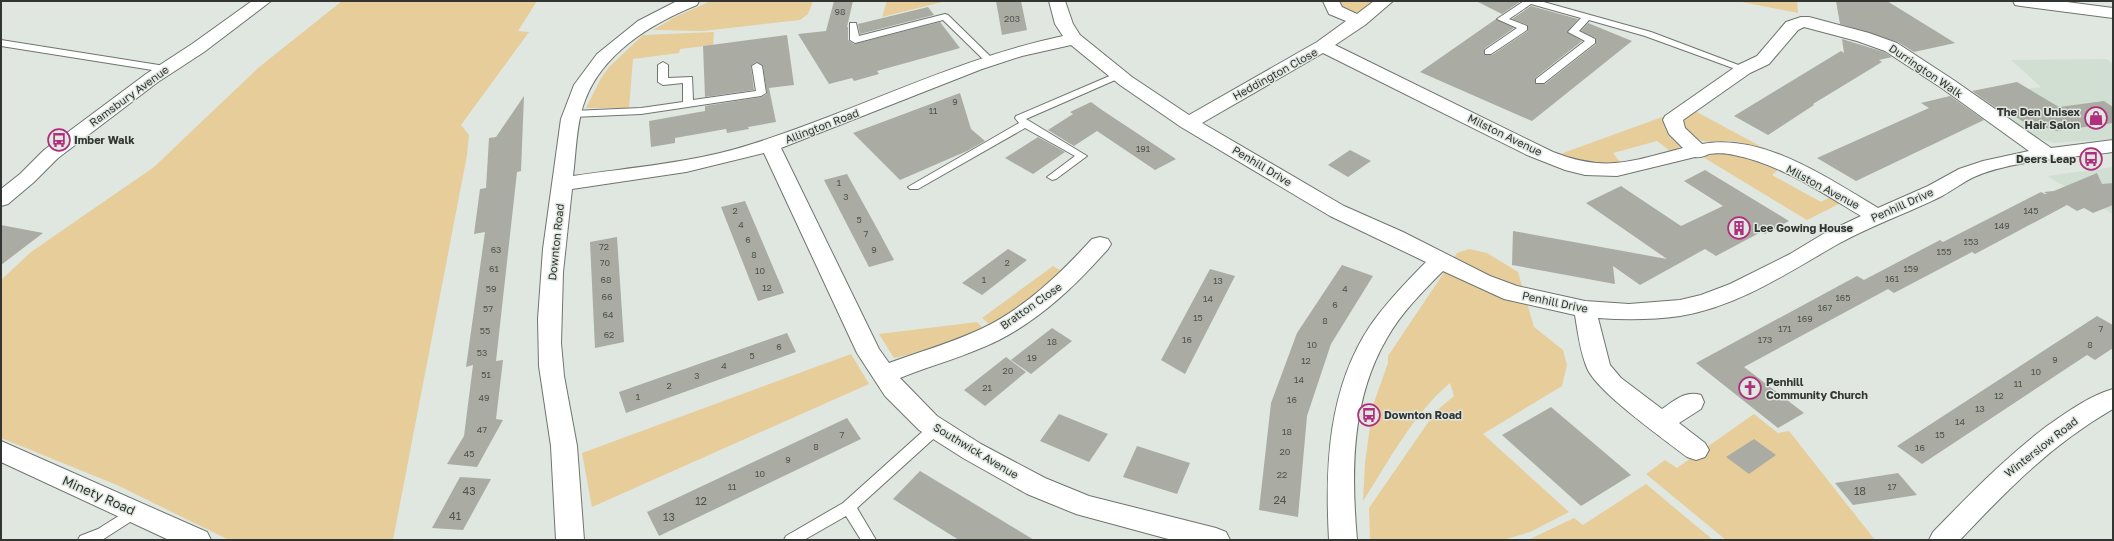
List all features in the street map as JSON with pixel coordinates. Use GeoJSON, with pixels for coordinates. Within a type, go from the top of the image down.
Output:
{"type":"FeatureCollection","features":[{"type":"Feature","properties":{"kind":"street","name":"Ramsbury Avenue"},"geometry":{"type":"LineString","coordinates":[[1,199],[27,178],[51,154],[166,69],[263,1]]}},
{"type":"Feature","properties":{"kind":"street","name":"Downton Road"},"geometry":{"type":"LineString","coordinates":[[570,540],[564,446],[551,366],[550,335],[551,273],[572,114],[576,99],[584,84],[597,66],[614,48],[634,31],[657,16],[691,1]]}},
{"type":"Feature","properties":{"kind":"street","name":"Penhill Drive"},"geometry":{"type":"LineString","coordinates":[[1057,1],[1064,24],[1074,39],[1119,75],[1155,102],[1188,123],[1337,211],[1400,240],[1440,261],[1512,293],[1584,309],[1628,312],[1680,308],[1706,302],[1738,290],[1877,216],[1908,204],[1966,173],[1983,167],[2046,154],[2113,146]]}},
{"type":"Feature","properties":{"kind":"street"},"geometry":{"type":"LineString","coordinates":[[1331,1],[1335,10],[1359,22]]}},
{"type":"Feature","properties":{"kind":"street","name":"Heddington Close"},"geometry":{"type":"LineString","coordinates":[[1188,123],[1323,46],[1359,22],[1386,1]]}},
{"type":"Feature","properties":{"kind":"street"},"geometry":{"type":"LineString","coordinates":[[2021,1],[2113,13]]}},
{"type":"Feature","properties":{"kind":"street","name":"Durrington Walk"},"geometry":{"type":"LineString","coordinates":[[1744,69],[1763,60],[1792,26],[1801,22],[1816,23],[1892,47],[1949,85],[2046,154]]}},
{"type":"Feature","properties":{"kind":"street","name":"Allington Road"},"geometry":{"type":"LineString","coordinates":[[562,184],[730,157],[770,145],[990,61],[1035,47],[1074,39]]}},
{"type":"Feature","properties":{"kind":"street","name":"Milston Avenue"},"geometry":{"type":"LineString","coordinates":[[1323,46],[1572,166],[1597,171],[1618,170],[1711,148],[1729,148],[1763,156],[1877,216]]}},
{"type":"Feature","properties":{"kind":"street"},"geometry":{"type":"LineString","coordinates":[[1699,152],[1676,130],[1672,120],[1682,110],[1744,69]]}},
{"type":"Feature","properties":{"kind":"street","name":"Southwick Avenue"},"geometry":{"type":"LineString","coordinates":[[770,145],[848,312],[869,353],[883,375],[904,400],[936,428],[972,451],[1036,486],[1085,506],[1216,540]]}},
{"type":"Feature","properties":{"kind":"street","name":"Bratton Close"},"geometry":{"type":"LineString","coordinates":[[883,375],[989,334],[1015,320],[1071,277],[1100,244]]}},
{"type":"Feature","properties":{"kind":"street"},"geometry":{"type":"LineString","coordinates":[[1343,540],[1342,465],[1345,433],[1353,394],[1364,360],[1378,334],[1397,305],[1440,261]]}},
{"type":"Feature","properties":{"kind":"street"},"geometry":{"type":"LineString","coordinates":[[1584,309],[1592,351],[1599,370],[1612,384],[1696,450]]}},
{"type":"Feature","properties":{"kind":"street","name":"Winterslow Road"},"geometry":{"type":"LineString","coordinates":[[1943,540],[1999,481],[2026,456],[2075,419],[2113,398]]}},
{"type":"Feature","properties":{"kind":"street"},"geometry":{"type":"LineString","coordinates":[[1661,422],[1692,402]]}},
{"type":"Feature","properties":{"kind":"street","name":"Minety Road"},"geometry":{"type":"LineString","coordinates":[[1,451],[197,540]]}},
{"type":"Feature","properties":{"kind":"lane"},"geometry":{"type":"LineString","coordinates":[[1488,52],[1524,28],[1502,19],[1530,1],[1586,18],[1648,34],[1744,69]]}},
{"type":"Feature","properties":{"kind":"lane"},"geometry":{"type":"LineString","coordinates":[[854,26],[854,40],[945,17],[990,61]]}},
{"type":"Feature","properties":{"kind":"lane"},"geometry":{"type":"LineString","coordinates":[[1540,80],[1592,40],[1573,32],[1586,18]]}},
{"type":"Feature","properties":{"kind":"lane"},"geometry":{"type":"LineString","coordinates":[[1,43],[166,69]]}},
{"type":"Feature","properties":{"kind":"lane"},"geometry":{"type":"LineString","coordinates":[[663,65],[663,82],[688,79],[688,104]]}},
{"type":"Feature","properties":{"kind":"lane"},"geometry":{"type":"LineString","coordinates":[[572,114],[641,111],[761,93],[757,66]]}},
{"type":"Feature","properties":{"kind":"lane"},"geometry":{"type":"LineString","coordinates":[[1052,177],[1082,156],[1025,124],[1020,118],[1119,75]]}},
{"type":"Feature","properties":{"kind":"lane"},"geometry":{"type":"LineString","coordinates":[[914,186],[1025,124]]}},
{"type":"Feature","properties":{"kind":"lane"},"geometry":{"type":"LineString","coordinates":[[791,540],[848,507],[936,428]]}},
{"type":"Feature","properties":{"kind":"lane"},"geometry":{"type":"LineString","coordinates":[[848,507],[869,540]]}},
{"type":"Feature","properties":{"kind":"lane"},"geometry":{"type":"LineString","coordinates":[[85,540],[103,533],[136,511]]}},
{"type":"Feature","properties":{"kind":"shaded area"},"geometry":{"type":"Polygon","coordinates":[[[342,1],[537,1],[518,31],[529,32],[461,125],[469,135],[467,155],[393,540],[229,540],[117,485],[1,438],[1,280],[31,252],[154,167],[258,68],[342,1]]]}},
{"type":"Feature","properties":{"kind":"shaded area"},"geometry":{"type":"Polygon","coordinates":[[[711,1],[813,1],[808,14],[800,20],[703,31],[653,30],[675,17],[711,1]]]}},
{"type":"Feature","properties":{"kind":"shaded area"},"geometry":{"type":"Polygon","coordinates":[[[887,1],[946,1],[882,17],[887,1]]]}},
{"type":"Feature","properties":{"kind":"shaded area"},"geometry":{"type":"Polygon","coordinates":[[[1376,1],[1365,10],[1354,12],[1344,10],[1339,2],[1376,1]]]}},
{"type":"Feature","properties":{"kind":"shaded area"},"geometry":{"type":"Polygon","coordinates":[[[1737,1],[1797,1],[1798,13],[1737,1]]]}},
{"type":"Feature","properties":{"kind":"shaded area"},"geometry":{"type":"Polygon","coordinates":[[[714,32],[713,45],[680,49],[679,53],[633,59],[629,108],[586,108],[601,78],[609,67],[643,35],[714,32]]]}},
{"type":"Feature","properties":{"kind":"shaded area"},"geometry":{"type":"Polygon","coordinates":[[[2107,59],[2113,64],[2113,139],[2054,143],[2037,138],[2024,133],[1973,96],[2041,87],[2011,60],[2107,59]]]}},
{"type":"Feature","properties":{"kind":"shaded area"},"geometry":{"type":"Polygon","coordinates":[[[1695,111],[1771,152],[1769,153],[1751,145],[1739,142],[1711,142],[1692,137],[1684,132],[1682,120],[1695,111]]]}},
{"type":"Feature","properties":{"kind":"shaded area"},"geometry":{"type":"Polygon","coordinates":[[[1665,116],[1664,121],[1666,128],[1681,145],[1678,149],[1670,151],[1657,141],[1613,153],[1620,162],[1601,165],[1561,156],[1563,153],[1665,116]]]}},
{"type":"Feature","properties":{"kind":"shaded area"},"geometry":{"type":"Polygon","coordinates":[[[1717,154],[1741,155],[1780,168],[1772,175],[1821,202],[1832,196],[1843,202],[1807,220],[1703,157],[1717,154]]]}},
{"type":"Feature","properties":{"kind":"shaded area"},"geometry":{"type":"Polygon","coordinates":[[[2113,167],[2113,214],[2047,176],[2113,167]]]}},
{"type":"Feature","properties":{"kind":"shaded area"},"geometry":{"type":"Polygon","coordinates":[[[1469,249],[1487,253],[1518,272],[1534,327],[1563,350],[1567,365],[1562,386],[1483,434],[1569,512],[1530,532],[1503,540],[1370,540],[1369,508],[1436,411],[1454,396],[1450,383],[1424,409],[1402,439],[1363,501],[1365,463],[1373,405],[1388,363],[1388,356],[1457,253],[1469,249]]]}},
{"type":"Feature","properties":{"kind":"shaded area"},"geometry":{"type":"Polygon","coordinates":[[[1053,266],[1063,272],[1058,279],[1002,319],[990,325],[982,318],[1053,266]]]}},
{"type":"Feature","properties":{"kind":"shaded area"},"geometry":{"type":"Polygon","coordinates":[[[977,322],[984,329],[925,351],[894,358],[879,334],[977,322]]]}},
{"type":"Feature","properties":{"kind":"shaded area"},"geometry":{"type":"Polygon","coordinates":[[[851,354],[869,384],[592,507],[582,453],[851,354]]]}},
{"type":"Feature","properties":{"kind":"shaded area"},"geometry":{"type":"Polygon","coordinates":[[[1754,414],[1778,433],[1789,431],[1875,540],[1726,540],[1646,474],[1665,460],[1677,468],[1754,414]]]}},
{"type":"Feature","properties":{"kind":"shaded area"},"geometry":{"type":"Polygon","coordinates":[[[1646,484],[1713,540],[1528,540],[1574,518],[1583,525],[1646,484]]]}},
{"type":"Feature","properties":{"kind":"building"},"geometry":{"type":"Polygon","coordinates":[[[834,1],[853,1],[847,27],[848,40],[854,44],[940,22],[960,48],[877,71],[879,74],[854,81],[852,78],[829,84],[798,34],[826,31],[834,1]]]}},
{"type":"Feature","properties":{"kind":"building"},"geometry":{"type":"Polygon","coordinates":[[[996,1],[1021,1],[1027,30],[1002,35],[996,1]]]}},
{"type":"Feature","properties":{"kind":"building"},"geometry":{"type":"Polygon","coordinates":[[[1476,1],[1521,1],[1502,14],[1476,1]]]}},
{"type":"Feature","properties":{"kind":"building"},"geometry":{"type":"Polygon","coordinates":[[[1836,1],[1887,1],[1955,43],[1914,52],[1898,42],[1840,24],[1836,1]]]}},
{"type":"Feature","properties":{"kind":"building"},"geometry":{"type":"Polygon","coordinates":[[[1531,6],[1578,19],[1567,32],[1582,41],[1535,78],[1536,84],[1545,84],[1596,44],[1596,38],[1581,31],[1588,23],[1632,41],[1532,121],[1420,72],[1496,19],[1514,28],[1484,49],[1484,55],[1492,55],[1528,31],[1528,25],[1512,19],[1531,6]]]}},
{"type":"Feature","properties":{"kind":"building"},"geometry":{"type":"Polygon","coordinates":[[[928,7],[934,15],[860,34],[858,24],[928,7]]]}},
{"type":"Feature","properties":{"kind":"building"},"geometry":{"type":"Polygon","coordinates":[[[787,35],[794,85],[769,88],[776,122],[748,127],[749,129],[727,133],[726,129],[675,138],[675,143],[651,147],[649,121],[705,111],[705,106],[761,97],[767,94],[763,66],[756,62],[751,66],[754,90],[705,97],[703,46],[787,35]]]}},
{"type":"Feature","properties":{"kind":"building"},"geometry":{"type":"Polygon","coordinates":[[[1842,39],[1884,52],[1892,57],[1879,60],[1882,62],[1813,104],[1814,105],[1768,135],[1734,116],[1841,51],[1844,53],[1842,39]]]}},
{"type":"Feature","properties":{"kind":"building"},"geometry":{"type":"Polygon","coordinates":[[[2017,82],[2059,107],[2104,101],[2113,107],[2113,123],[2057,131],[2022,121],[2006,110],[2002,112],[1972,91],[2017,82]]]}},
{"type":"Feature","properties":{"kind":"building"},"geometry":{"type":"Polygon","coordinates":[[[960,93],[971,129],[985,141],[967,151],[900,180],[853,133],[960,93]]]}},
{"type":"Feature","properties":{"kind":"building"},"geometry":{"type":"Polygon","coordinates":[[[524,96],[521,171],[517,172],[496,361],[503,360],[496,419],[503,420],[477,467],[447,464],[464,436],[473,365],[466,367],[485,232],[474,234],[480,189],[486,188],[489,138],[496,137],[524,96]]]}},
{"type":"Feature","properties":{"kind":"building"},"geometry":{"type":"Polygon","coordinates":[[[1950,96],[1984,120],[1856,181],[1817,158],[1929,108],[1921,103],[1950,96]]]}},
{"type":"Feature","properties":{"kind":"building"},"geometry":{"type":"Polygon","coordinates":[[[1091,102],[1176,159],[1155,170],[1097,131],[1074,146],[1048,130],[1073,114],[1070,112],[1091,102]]]}},
{"type":"Feature","properties":{"kind":"building"},"geometry":{"type":"Polygon","coordinates":[[[1038,137],[1065,152],[1033,174],[1005,158],[1038,137]]]}},
{"type":"Feature","properties":{"kind":"building"},"geometry":{"type":"Polygon","coordinates":[[[1350,150],[1371,161],[1348,177],[1328,165],[1350,150]]]}},
{"type":"Feature","properties":{"kind":"building","name":"Lee Gowing House"},"geometry":{"type":"Polygon","coordinates":[[[1705,170],[1789,221],[1765,234],[1761,232],[1716,256],[1705,249],[1640,285],[1613,266],[1615,284],[1512,265],[1513,231],[1667,259],[1586,203],[1621,186],[1681,226],[1723,206],[1684,181],[1705,170]]]}},
{"type":"Feature","properties":{"kind":"building"},"geometry":{"type":"Polygon","coordinates":[[[2097,173],[2102,184],[2113,183],[2113,205],[2093,213],[2084,208],[2077,211],[2067,205],[1975,254],[1972,252],[1894,293],[1888,289],[1744,367],[1804,413],[1778,428],[1696,363],[1857,276],[1864,280],[1940,240],[1943,242],[2041,192],[2047,194],[2044,192],[2054,191],[2097,173]]]}},
{"type":"Feature","properties":{"kind":"building"},"geometry":{"type":"Polygon","coordinates":[[[847,174],[894,260],[869,267],[824,180],[847,174]]]}},
{"type":"Feature","properties":{"kind":"building"},"geometry":{"type":"Polygon","coordinates":[[[745,201],[784,293],[758,301],[721,207],[745,201]]]}},
{"type":"Feature","properties":{"kind":"building"},"geometry":{"type":"Polygon","coordinates":[[[1,225],[43,233],[1,265],[1,225]]]}},
{"type":"Feature","properties":{"kind":"building"},"geometry":{"type":"Polygon","coordinates":[[[617,237],[624,342],[595,348],[590,242],[617,237]]]}},
{"type":"Feature","properties":{"kind":"building"},"geometry":{"type":"Polygon","coordinates":[[[1008,249],[1027,260],[982,295],[962,283],[1008,249]]]}},
{"type":"Feature","properties":{"kind":"building"},"geometry":{"type":"Polygon","coordinates":[[[1342,265],[1373,276],[1331,344],[1307,416],[1298,517],[1259,510],[1271,403],[1297,333],[1342,265]]]}},
{"type":"Feature","properties":{"kind":"building"},"geometry":{"type":"Polygon","coordinates":[[[1210,269],[1235,276],[1185,374],[1161,360],[1210,269]]]}},
{"type":"Feature","properties":{"kind":"building"},"geometry":{"type":"Polygon","coordinates":[[[2097,316],[2113,325],[2113,348],[2095,360],[2087,355],[1922,464],[1897,446],[2097,316]]]}},
{"type":"Feature","properties":{"kind":"building"},"geometry":{"type":"Polygon","coordinates":[[[1052,328],[1072,341],[1031,374],[1011,360],[1052,328]]]}},
{"type":"Feature","properties":{"kind":"building"},"geometry":{"type":"Polygon","coordinates":[[[787,333],[796,352],[626,413],[619,392],[787,333]]]}},
{"type":"Feature","properties":{"kind":"building"},"geometry":{"type":"Polygon","coordinates":[[[1006,357],[1026,372],[985,406],[964,390],[1006,357]]]}},
{"type":"Feature","properties":{"kind":"building"},"geometry":{"type":"Polygon","coordinates":[[[1551,407],[1631,475],[1581,506],[1502,435],[1551,407]]]}},
{"type":"Feature","properties":{"kind":"building"},"geometry":{"type":"Polygon","coordinates":[[[1059,414],[1108,434],[1089,462],[1040,441],[1059,414]]]}},
{"type":"Feature","properties":{"kind":"building"},"geometry":{"type":"Polygon","coordinates":[[[847,418],[861,439],[659,536],[647,512],[847,418]]]}},
{"type":"Feature","properties":{"kind":"building"},"geometry":{"type":"Polygon","coordinates":[[[1754,439],[1776,455],[1749,474],[1726,457],[1754,439]]]}},
{"type":"Feature","properties":{"kind":"building"},"geometry":{"type":"Polygon","coordinates":[[[1137,446],[1190,463],[1177,494],[1123,477],[1137,446]]]}},
{"type":"Feature","properties":{"kind":"building"},"geometry":{"type":"Polygon","coordinates":[[[920,471],[1034,540],[959,540],[893,499],[920,471]]]}},
{"type":"Feature","properties":{"kind":"building"},"geometry":{"type":"Polygon","coordinates":[[[1898,473],[1917,495],[1853,505],[1835,483],[1898,473]]]}},
{"type":"Feature","properties":{"kind":"building"},"geometry":{"type":"Polygon","coordinates":[[[460,477],[491,479],[463,530],[432,528],[460,477]]]}},
{"type":"Feature","properties":{"kind":"place","name":"The Den Unisex Hair Salon"},"geometry":{"type":"Point","coordinates":[2096,118]}},
{"type":"Feature","properties":{"kind":"place","name":"Imber Walk"},"geometry":{"type":"Point","coordinates":[59,140]}},
{"type":"Feature","properties":{"kind":"place","name":"Deers Leap"},"geometry":{"type":"Point","coordinates":[2091,159]}},
{"type":"Feature","properties":{"kind":"place","name":"Lee Gowing House"},"geometry":{"type":"Point","coordinates":[1739,228]}},
{"type":"Feature","properties":{"kind":"place","name":"Penhill Community Church"},"geometry":{"type":"Point","coordinates":[1750,388]}},
{"type":"Feature","properties":{"kind":"place","name":"Downton Road"},"geometry":{"type":"Point","coordinates":[1369,415]}}]}
